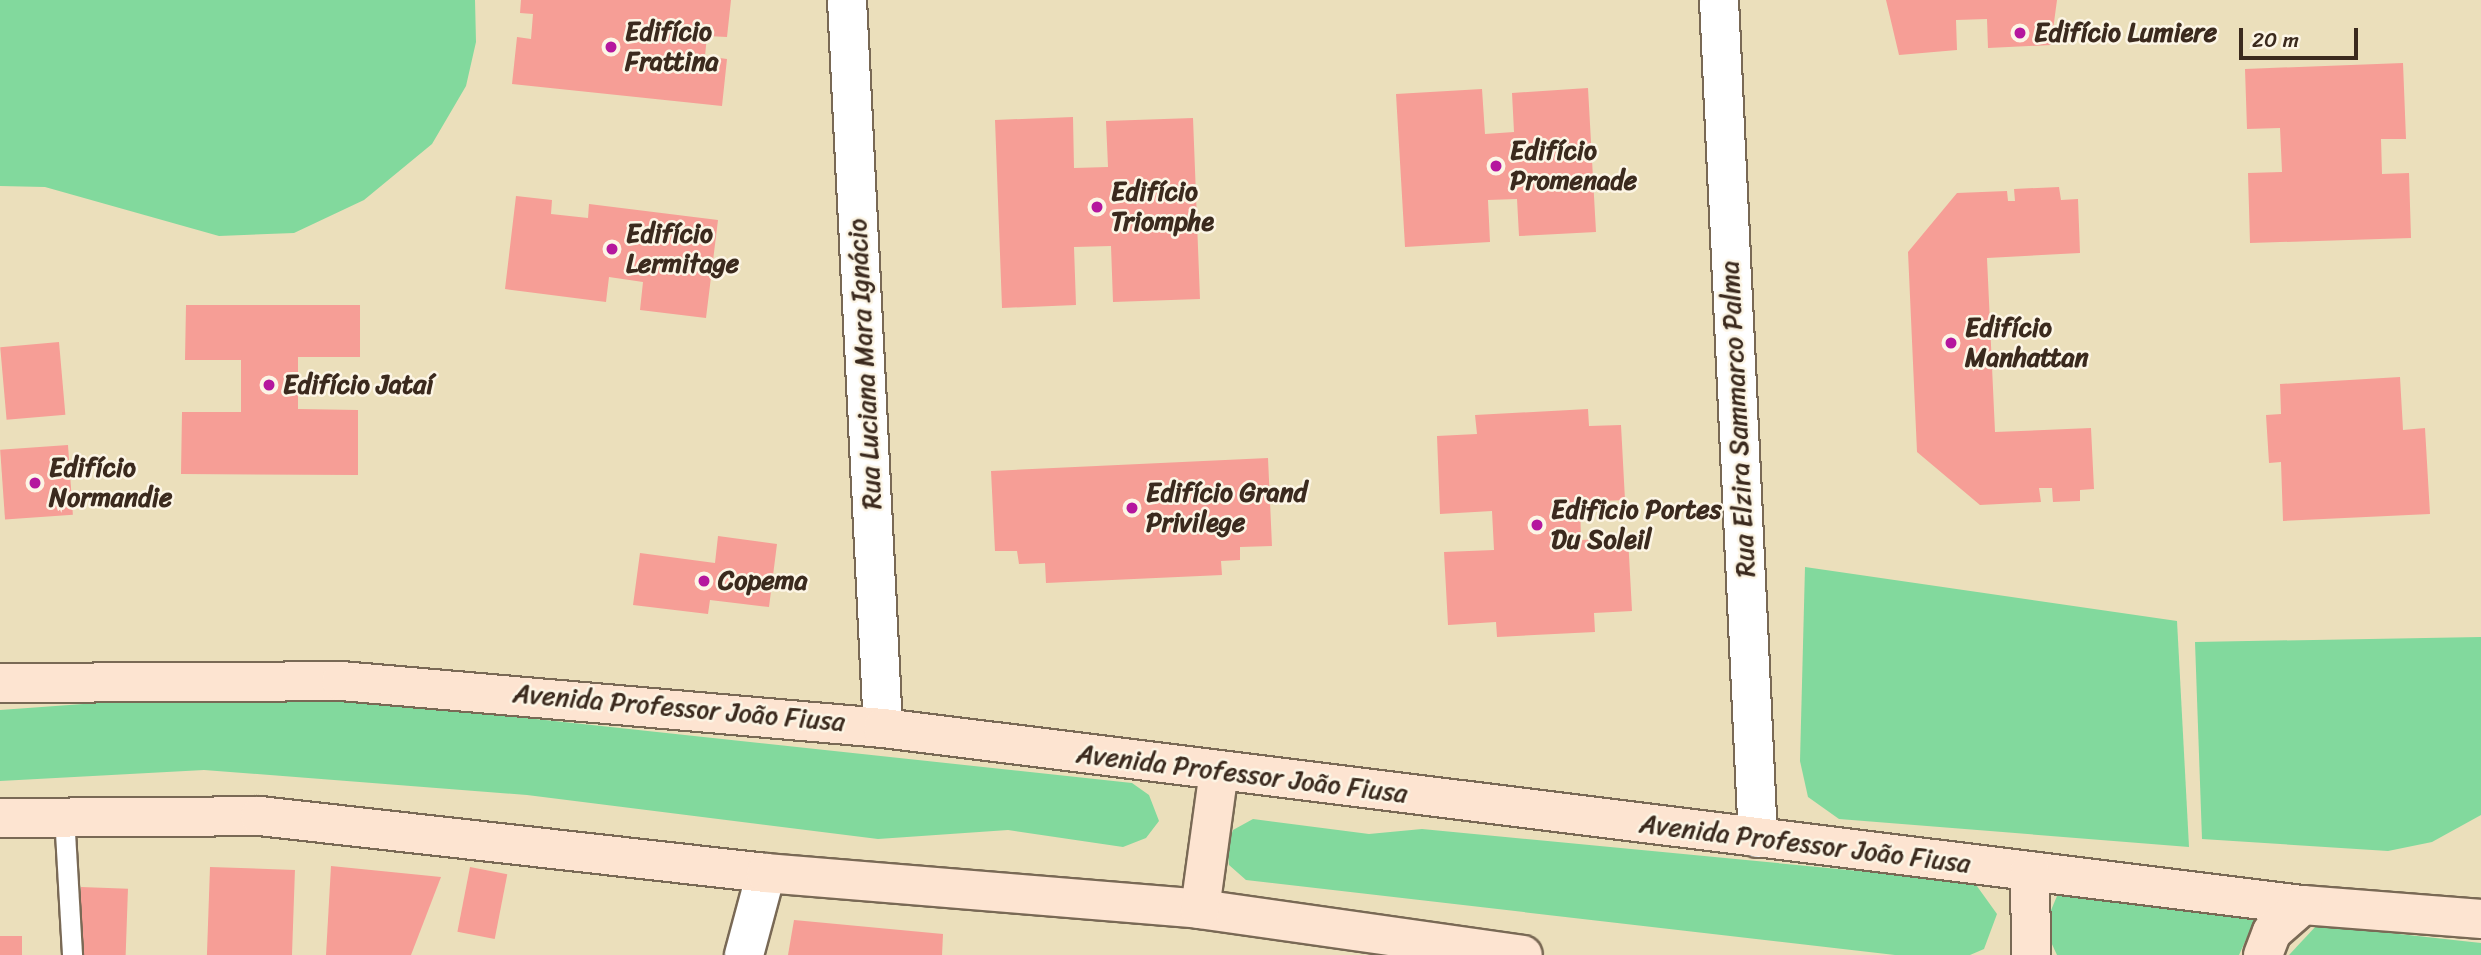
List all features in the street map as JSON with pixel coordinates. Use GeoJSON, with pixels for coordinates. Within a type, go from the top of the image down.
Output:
{"type":"FeatureCollection","features":[{"type":"Feature","properties":{"kind":"main road","name":"Avenida Professor João Fiusa"},"geometry":{"type":"LineString","coordinates":[[0,683],[341,681],[883,728],[2303,905],[2475,913]]}},
{"type":"Feature","properties":{"kind":"main road"},"geometry":{"type":"LineString","coordinates":[[1200,909],[1219,771]]}},
{"type":"Feature","properties":{"kind":"main road"},"geometry":{"type":"LineString","coordinates":[[0,818],[64,815],[260,817],[765,873],[1200,909],[1523,955]]}},
{"type":"Feature","properties":{"kind":"main road"},"geometry":{"type":"LineString","coordinates":[[2030,871],[2031,955]]}},
{"type":"Feature","properties":{"kind":"main road"},"geometry":{"type":"LineString","coordinates":[[2263,955],[2272,932],[2303,905]]}},
{"type":"Feature","properties":{"kind":"street","name":"Rua Luciana Mara Ignácio"},"geometry":{"type":"LineString","coordinates":[[847,0],[883,728]]}},
{"type":"Feature","properties":{"kind":"street","name":"Rua Elzira Sammarco Palma"},"geometry":{"type":"LineString","coordinates":[[1719,0],[1758,838]]}},
{"type":"Feature","properties":{"kind":"street"},"geometry":{"type":"LineString","coordinates":[[744,955],[765,873]]}},
{"type":"Feature","properties":{"kind":"lane"},"geometry":{"type":"LineString","coordinates":[[64,815],[72,955]]}},
{"type":"Feature","properties":{"kind":"green space"},"geometry":{"type":"Polygon","coordinates":[[[0,0],[475,0],[476,42],[466,86],[432,144],[364,200],[294,233],[219,236],[45,187],[0,186],[0,0]]]}},
{"type":"Feature","properties":{"kind":"green space"},"geometry":{"type":"Polygon","coordinates":[[[1805,567],[2177,621],[2189,847],[1839,819],[1808,797],[1800,761],[1805,567]]]}},
{"type":"Feature","properties":{"kind":"green space"},"geometry":{"type":"Polygon","coordinates":[[[2481,637],[2481,815],[2432,842],[2388,851],[2202,839],[2195,642],[2481,637]]]}},
{"type":"Feature","properties":{"kind":"green space"},"geometry":{"type":"Polygon","coordinates":[[[369,701],[1132,783],[1149,795],[1159,821],[1146,838],[1123,847],[1008,830],[878,839],[527,795],[204,770],[0,781],[0,710],[111,702],[369,701]]]}},
{"type":"Feature","properties":{"kind":"green space"},"geometry":{"type":"Polygon","coordinates":[[[1253,819],[1369,834],[1422,829],[1974,882],[1997,914],[1984,949],[1970,955],[1895,955],[1246,880],[1229,865],[1227,847],[1233,830],[1253,819]]]}},
{"type":"Feature","properties":{"kind":"green space"},"geometry":{"type":"Polygon","coordinates":[[[2101,893],[2259,911],[2239,955],[2057,955],[2044,927],[2057,896],[2101,893]]]}},
{"type":"Feature","properties":{"kind":"green space"},"geometry":{"type":"Polygon","coordinates":[[[2317,925],[2481,943],[2481,955],[2289,955],[2317,925]]]}},
{"type":"Feature","properties":{"kind":"building","name":"Edifício Frattina"},"geometry":{"type":"Polygon","coordinates":[[[521,0],[731,0],[727,37],[707,36],[705,56],[727,59],[722,106],[512,84],[517,37],[531,39],[533,14],[520,13],[521,0]]]}},
{"type":"Feature","properties":{"kind":"building","name":"Edifício Lumiere"},"geometry":{"type":"Polygon","coordinates":[[[1886,0],[2057,0],[2051,45],[1988,48],[1987,19],[1956,20],[1957,50],[1899,55],[1886,0]]]}},
{"type":"Feature","properties":{"kind":"building"},"geometry":{"type":"Polygon","coordinates":[[[2403,63],[2406,139],[2381,139],[2382,174],[2409,173],[2411,238],[2250,243],[2248,173],[2282,172],[2280,128],[2247,129],[2245,69],[2403,63]]]}},
{"type":"Feature","properties":{"kind":"building","name":"Edifício Promenade"},"geometry":{"type":"Polygon","coordinates":[[[1588,88],[1596,232],[1519,236],[1517,199],[1488,200],[1490,242],[1405,247],[1396,94],[1482,89],[1485,134],[1514,132],[1512,93],[1588,88]]]}},
{"type":"Feature","properties":{"kind":"building","name":"Edifício Triomphe"},"geometry":{"type":"Polygon","coordinates":[[[1073,117],[1074,168],[1108,167],[1106,121],[1193,118],[1200,299],[1113,302],[1111,246],[1074,247],[1076,305],[1002,308],[995,120],[1073,117]]]}},
{"type":"Feature","properties":{"kind":"building","name":"Edifício Manhattan"},"geometry":{"type":"Polygon","coordinates":[[[2059,187],[2061,200],[2078,199],[2080,253],[1987,258],[1995,432],[2091,428],[2094,489],[2080,490],[2080,501],[2053,502],[2052,488],[2039,488],[2041,502],[1980,505],[1917,452],[1908,252],[1957,193],[2007,191],[2008,201],[2015,201],[2014,189],[2059,187]]]}},
{"type":"Feature","properties":{"kind":"building","name":"Edifício Lermitage"},"geometry":{"type":"Polygon","coordinates":[[[516,196],[552,200],[551,214],[588,218],[589,204],[718,220],[706,318],[640,310],[643,282],[609,277],[606,302],[505,289],[516,196]]]}},
{"type":"Feature","properties":{"kind":"building","name":"Edifício Jataí"},"geometry":{"type":"Polygon","coordinates":[[[186,305],[360,305],[360,357],[298,357],[298,409],[358,410],[358,475],[181,474],[182,412],[241,412],[241,360],[185,360],[186,305]]]}},
{"type":"Feature","properties":{"kind":"building","name":"Edifício Normandie"},"geometry":{"type":"Polygon","coordinates":[[[59,342],[65,415],[7,420],[0,347],[59,342]]]}},
{"type":"Feature","properties":{"kind":"building"},"geometry":{"type":"Polygon","coordinates":[[[2400,377],[2403,430],[2425,428],[2430,514],[2283,521],[2281,462],[2269,463],[2266,415],[2281,414],[2280,384],[2400,377]]]}},
{"type":"Feature","properties":{"kind":"building","name":"Edificio Portes Du Soleil"},"geometry":{"type":"Polygon","coordinates":[[[1588,409],[1589,426],[1621,425],[1625,500],[1580,502],[1581,540],[1628,537],[1632,611],[1594,613],[1595,632],[1497,637],[1496,622],[1448,625],[1444,552],[1494,550],[1492,511],[1440,514],[1437,436],[1477,434],[1475,415],[1588,409]]]}},
{"type":"Feature","properties":{"kind":"building","name":"Edifício Normandie"},"geometry":{"type":"Polygon","coordinates":[[[68,445],[73,515],[5,520],[0,450],[68,445]]]}},
{"type":"Feature","properties":{"kind":"building","name":"Edifício Grand Privilege"},"geometry":{"type":"Polygon","coordinates":[[[1268,458],[1272,546],[1240,547],[1240,560],[1221,561],[1222,575],[1046,583],[1045,563],[1019,564],[1017,551],[995,551],[991,471],[1268,458]]]}},
{"type":"Feature","properties":{"kind":"building","name":"Copema"},"geometry":{"type":"Polygon","coordinates":[[[718,536],[777,544],[769,607],[710,600],[708,614],[633,605],[640,553],[715,563],[718,536]]]}},
{"type":"Feature","properties":{"kind":"building"},"geometry":{"type":"Polygon","coordinates":[[[331,866],[441,877],[411,955],[326,955],[331,866]]]}},
{"type":"Feature","properties":{"kind":"building"},"geometry":{"type":"Polygon","coordinates":[[[210,867],[295,870],[292,955],[207,955],[210,867]]]}},
{"type":"Feature","properties":{"kind":"building"},"geometry":{"type":"Polygon","coordinates":[[[470,867],[507,874],[495,939],[457,932],[470,867]]]}},
{"type":"Feature","properties":{"kind":"building"},"geometry":{"type":"Polygon","coordinates":[[[81,887],[128,889],[126,955],[79,955],[81,887]]]}},
{"type":"Feature","properties":{"kind":"building"},"geometry":{"type":"Polygon","coordinates":[[[794,920],[943,934],[942,955],[788,955],[794,920]]]}},
{"type":"Feature","properties":{"kind":"building"},"geometry":{"type":"Polygon","coordinates":[[[0,936],[22,936],[22,955],[0,955],[0,936]]]}},
{"type":"Feature","properties":{"kind":"place","name":"Edifício Lumiere"},"geometry":{"type":"Point","coordinates":[2020,33]}},
{"type":"Feature","properties":{"kind":"place","name":"Edifício Frattina"},"geometry":{"type":"Point","coordinates":[611,47]}},
{"type":"Feature","properties":{"kind":"place","name":"Edifício Promenade"},"geometry":{"type":"Point","coordinates":[1496,166]}},
{"type":"Feature","properties":{"kind":"place","name":"Edifício Triomphe"},"geometry":{"type":"Point","coordinates":[1097,207]}},
{"type":"Feature","properties":{"kind":"place","name":"Edifício Lermitage"},"geometry":{"type":"Point","coordinates":[612,249]}},
{"type":"Feature","properties":{"kind":"place","name":"Edifício Manhattan"},"geometry":{"type":"Point","coordinates":[1951,343]}},
{"type":"Feature","properties":{"kind":"place","name":"Edifício Jataí"},"geometry":{"type":"Point","coordinates":[269,385]}},
{"type":"Feature","properties":{"kind":"place","name":"Edifício Normandie"},"geometry":{"type":"Point","coordinates":[35,483]}},
{"type":"Feature","properties":{"kind":"place","name":"Edifício Grand Privilege"},"geometry":{"type":"Point","coordinates":[1132,508]}},
{"type":"Feature","properties":{"kind":"place","name":"Edificio Portes Du Soleil"},"geometry":{"type":"Point","coordinates":[1537,525]}},
{"type":"Feature","properties":{"kind":"place","name":"Copema"},"geometry":{"type":"Point","coordinates":[704,581]}}]}
